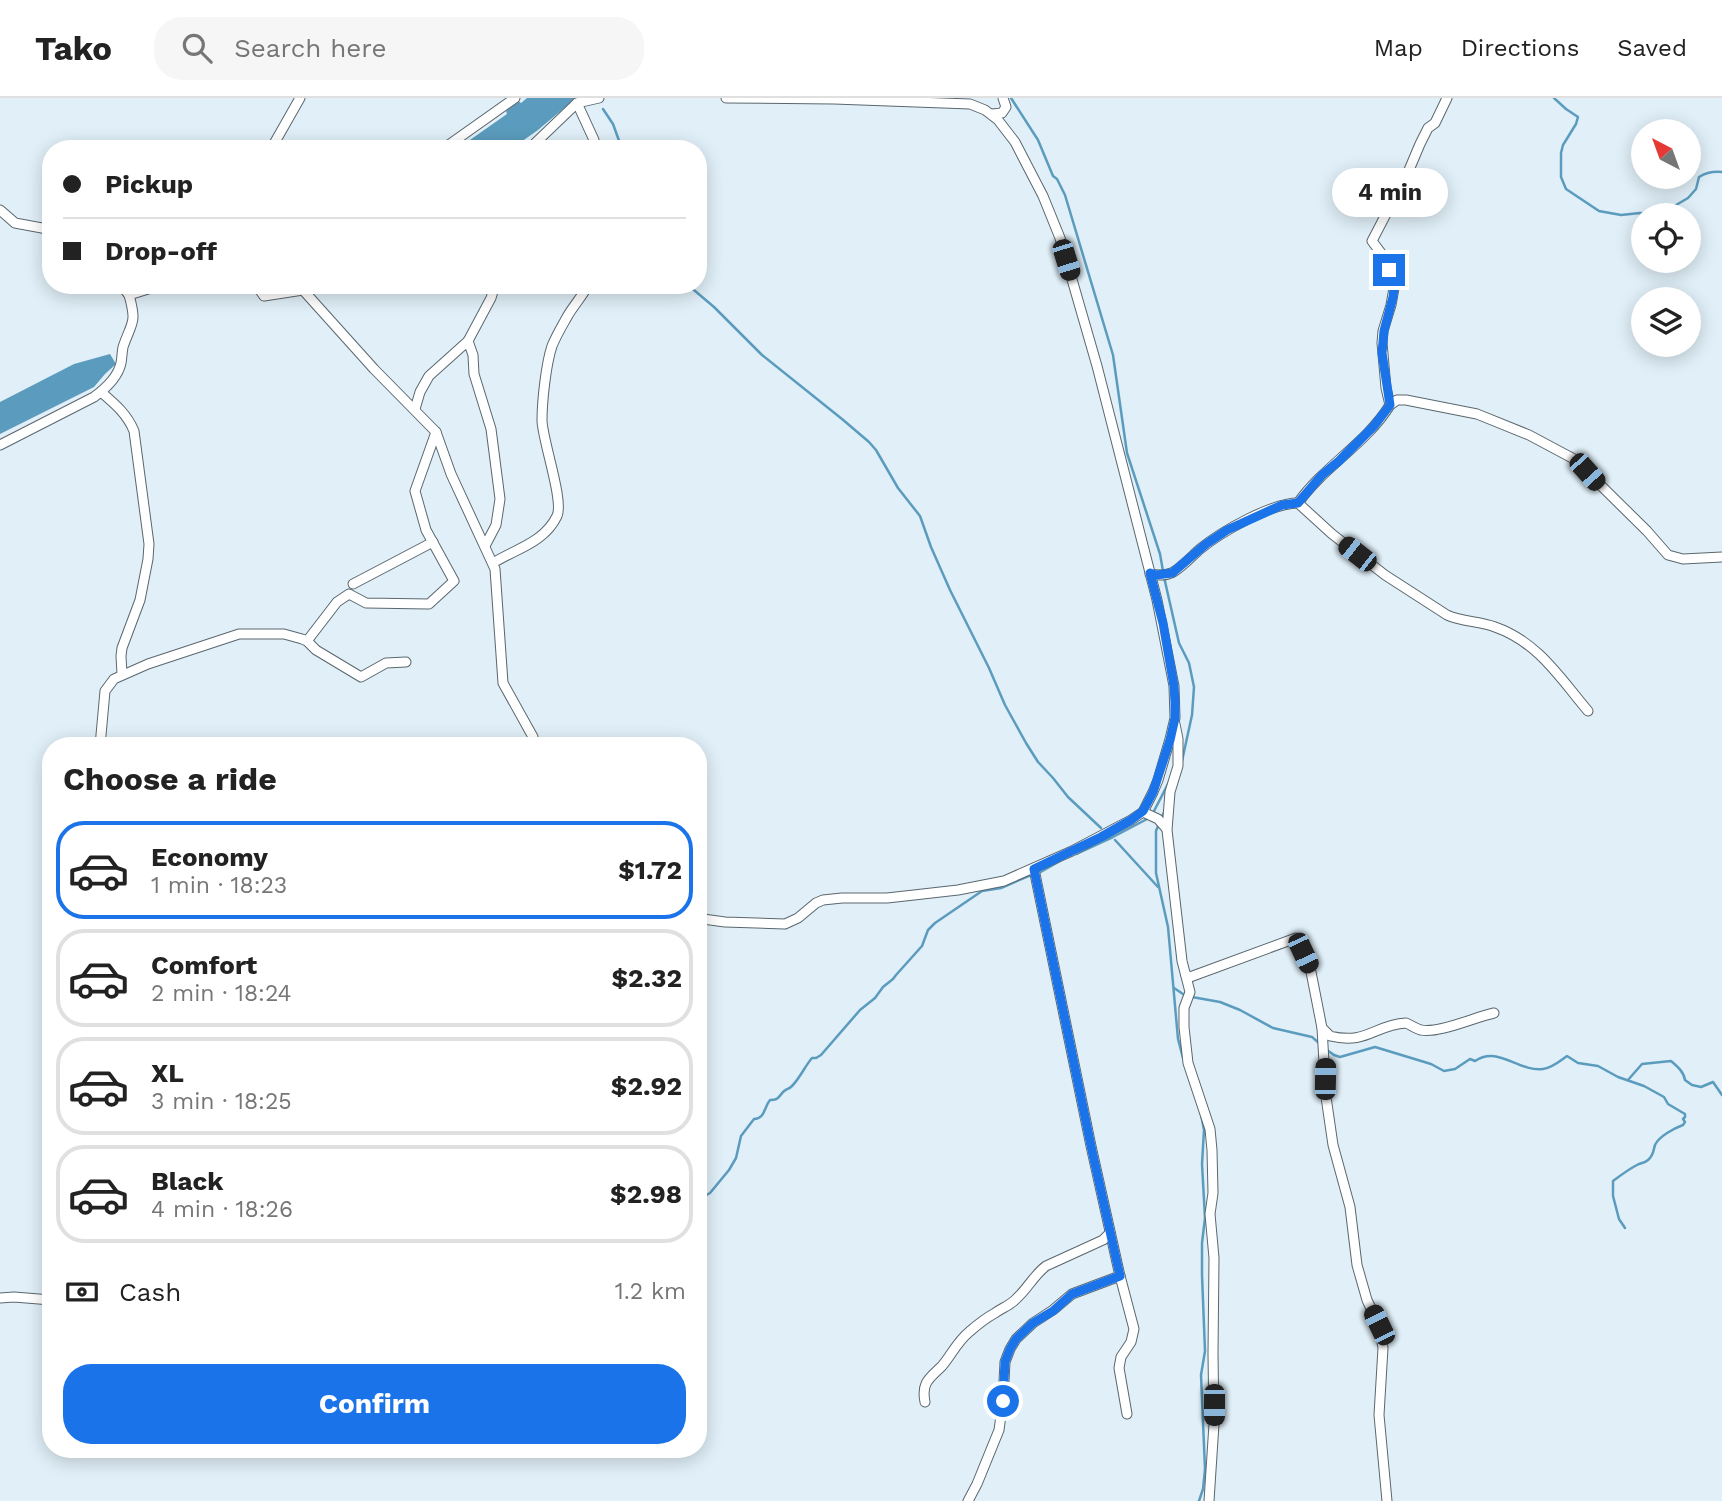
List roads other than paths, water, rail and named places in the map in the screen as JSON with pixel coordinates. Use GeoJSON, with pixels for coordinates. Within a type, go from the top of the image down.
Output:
{"type":"FeatureCollection","features":[{"type":"Feature","properties":{"kind":"street"},"geometry":{"type":"LineString","coordinates":[[276,140],[300,98]]}},
{"type":"Feature","properties":{"kind":"street"},"geometry":{"type":"LineString","coordinates":[[456,140],[515,98]]}},
{"type":"Feature","properties":{"kind":"street"},"geometry":{"type":"LineString","coordinates":[[538,140],[577,103],[599,98]]}},
{"type":"Feature","properties":{"kind":"street"},"geometry":{"type":"LineString","coordinates":[[726,98],[834,99],[978,106],[992,114],[1015,142],[1047,205],[1060,238],[1101,378],[1163,623],[1172,671],[1178,766],[1170,793],[1167,830],[1182,961],[1190,992],[1183,1016],[1188,1063],[1210,1129],[1212,1150],[1213,1193],[1210,1214],[1214,1258],[1214,1424],[1209,1501]]}},
{"type":"Feature","properties":{"kind":"street"},"geometry":{"type":"LineString","coordinates":[[992,114],[1002,113],[1006,107],[1003,98]]}},
{"type":"Feature","properties":{"kind":"street"},"geometry":{"type":"LineString","coordinates":[[1390,405],[1382,343],[1394,288],[1387,261],[1372,242],[1428,128],[1435,123],[1447,98]]}},
{"type":"Feature","properties":{"kind":"street"},"geometry":{"type":"LineString","coordinates":[[577,103],[594,140]]}},
{"type":"Feature","properties":{"kind":"street"},"geometry":{"type":"LineString","coordinates":[[0,210],[15,223],[42,228]]}},
{"type":"Feature","properties":{"kind":"street"},"geometry":{"type":"LineString","coordinates":[[0,445],[61,415],[101,392],[111,382],[120,367],[122,349],[134,323],[128,295],[131,294]]}},
{"type":"Feature","properties":{"kind":"street"},"geometry":{"type":"LineString","coordinates":[[311,294],[374,369],[436,432],[493,563],[503,683],[533,737]]}},
{"type":"Feature","properties":{"kind":"street"},"geometry":{"type":"LineString","coordinates":[[415,409],[429,376],[468,341],[492,294]]}},
{"type":"Feature","properties":{"kind":"street"},"geometry":{"type":"LineString","coordinates":[[493,563],[537,539],[547,530],[558,512],[542,422],[546,379],[552,346],[582,294]]}},
{"type":"Feature","properties":{"kind":"street"},"geometry":{"type":"LineString","coordinates":[[468,341],[473,355],[474,374],[491,429],[500,499],[496,525],[485,546]]}},
{"type":"Feature","properties":{"kind":"street"},"geometry":{"type":"LineString","coordinates":[[101,392],[121,410],[134,431],[149,544],[140,600],[122,648],[121,674]]}},
{"type":"Feature","properties":{"kind":"street"},"geometry":{"type":"LineString","coordinates":[[1150,573],[1172,573],[1227,530],[1282,505],[1298,503],[1397,400],[1462,410],[1497,420],[1530,435],[1574,459],[1640,523],[1668,555],[1683,559],[1722,557]]}},
{"type":"Feature","properties":{"kind":"street"},"geometry":{"type":"LineString","coordinates":[[349,594],[366,603],[429,604],[454,581],[426,530],[415,491],[436,432]]}},
{"type":"Feature","properties":{"kind":"street"},"geometry":{"type":"LineString","coordinates":[[1298,503],[1332,534],[1385,575],[1447,615],[1508,632],[1537,650],[1588,711]]}},
{"type":"Feature","properties":{"kind":"street"},"geometry":{"type":"LineString","coordinates":[[353,584],[433,542]]}},
{"type":"Feature","properties":{"kind":"street"},"geometry":{"type":"LineString","coordinates":[[307,641],[337,602],[349,594],[359,569]]}},
{"type":"Feature","properties":{"kind":"street"},"geometry":{"type":"LineString","coordinates":[[101,737],[105,691],[114,679],[148,664],[239,634],[284,634],[307,641],[316,650],[360,677],[386,663],[406,662]]}},
{"type":"Feature","properties":{"kind":"street"},"geometry":{"type":"LineString","coordinates":[[707,920],[785,923],[798,918],[823,900],[887,898],[958,890],[1004,881],[1034,869],[1101,837],[1143,811],[1158,780],[1175,718]]}},
{"type":"Feature","properties":{"kind":"street"},"geometry":{"type":"LineString","coordinates":[[1143,811],[1158,819],[1167,830]]}},
{"type":"Feature","properties":{"kind":"street"},"geometry":{"type":"LineString","coordinates":[[1034,869],[1110,1233],[1133,1329],[1131,1342],[1119,1361],[1127,1415]]}},
{"type":"Feature","properties":{"kind":"street"},"geometry":{"type":"LineString","coordinates":[[1186,975],[1190,977],[1296,938],[1311,971],[1322,1028],[1326,1104],[1333,1146],[1350,1207],[1357,1265],[1367,1300],[1379,1325],[1383,1348],[1379,1415],[1387,1501]]}},
{"type":"Feature","properties":{"kind":"street"},"geometry":{"type":"LineString","coordinates":[[1322,1028],[1329,1036],[1350,1040],[1365,1037],[1398,1023],[1406,1023],[1419,1030],[1435,1031],[1494,1013]]}},
{"type":"Feature","properties":{"kind":"street"},"geometry":{"type":"LineString","coordinates":[[925,1402],[923,1393],[926,1383],[957,1342],[995,1312],[1016,1300],[1040,1270],[1103,1240],[1110,1233]]}},
{"type":"Feature","properties":{"kind":"street"},"geometry":{"type":"LineString","coordinates":[[968,1501],[999,1430],[1005,1362],[1016,1339],[1072,1294],[1120,1276]]}},
{"type":"Feature","properties":{"kind":"street"},"geometry":{"type":"LineString","coordinates":[[0,1298],[42,1299]]}},
{"type":"Feature","properties":{"kind":"water"},"geometry":{"type":"Polygon","coordinates":[[[527,98],[576,98],[524,140],[470,140],[507,114],[506,111],[518,101],[521,103],[527,98]]]}},
{"type":"Feature","properties":{"kind":"water"},"geometry":{"type":"Polygon","coordinates":[[[110,354],[116,364],[94,387],[0,434],[0,402],[74,364],[110,354]]]}},
{"type":"Feature","properties":{"kind":"waterway"},"geometry":{"type":"LineString","coordinates":[[1011,98],[1038,140],[1053,176],[1065,195],[1113,355],[1127,453],[1163,571]]}},
{"type":"Feature","properties":{"kind":"waterway"},"geometry":{"type":"LineString","coordinates":[[1554,98],[1578,117],[1563,145],[1561,177],[1566,189],[1599,211],[1621,215],[1659,215],[1688,198],[1696,189],[1699,177],[1710,172],[1722,172]]}},
{"type":"Feature","properties":{"kind":"waterway"},"geometry":{"type":"LineString","coordinates":[[603,109],[613,124],[619,140]]}},
{"type":"Feature","properties":{"kind":"waterway"},"geometry":{"type":"LineString","coordinates":[[699,294],[762,355],[876,450],[898,488],[920,516],[950,590],[1026,743],[1038,762],[1068,797],[1101,828]]}},
{"type":"Feature","properties":{"kind":"waterway"},"geometry":{"type":"LineString","coordinates":[[1164,577],[1179,643],[1189,663],[1194,687],[1192,715],[1182,761]]}},
{"type":"Feature","properties":{"kind":"waterway"},"geometry":{"type":"LineString","coordinates":[[1153,813],[1169,782]]}},
{"type":"Feature","properties":{"kind":"waterway"},"geometry":{"type":"LineString","coordinates":[[1165,810],[1156,831],[1156,873],[1168,927],[1178,1039],[1183,1058]]}},
{"type":"Feature","properties":{"kind":"waterway"},"geometry":{"type":"LineString","coordinates":[[1076,854],[1149,818]]}},
{"type":"Feature","properties":{"kind":"waterway"},"geometry":{"type":"LineString","coordinates":[[1115,840],[1158,887]]}},
{"type":"Feature","properties":{"kind":"waterway"},"geometry":{"type":"LineString","coordinates":[[1039,873],[1060,861]]}},
{"type":"Feature","properties":{"kind":"waterway"},"geometry":{"type":"LineString","coordinates":[[707,1195],[729,1170],[736,1158],[741,1136],[754,1119],[762,1115],[770,1100],[775,1100],[792,1086],[812,1058],[821,1055],[860,1010],[893,979],[922,946],[928,930],[935,923],[982,891],[1001,888],[1031,875]]}},
{"type":"Feature","properties":{"kind":"waterway"},"geometry":{"type":"LineString","coordinates":[[1174,988],[1186,996]]}},
{"type":"Feature","properties":{"kind":"waterway"},"geometry":{"type":"LineString","coordinates":[[1192,997],[1220,1002],[1273,1028],[1312,1037],[1319,1043]]}},
{"type":"Feature","properties":{"kind":"waterway"},"geometry":{"type":"LineString","coordinates":[[1327,1050],[1340,1057],[1375,1047],[1431,1064],[1444,1071],[1455,1069],[1470,1059],[1475,1061],[1492,1056],[1525,1067],[1543,1069],[1553,1066],[1567,1056],[1578,1063],[1598,1066],[1664,1097],[1668,1104],[1685,1114],[1685,1122],[1660,1138],[1648,1160],[1613,1181],[1613,1196],[1619,1219],[1625,1228]]}},
{"type":"Feature","properties":{"kind":"waterway"},"geometry":{"type":"LineString","coordinates":[[1628,1080],[1642,1064],[1671,1061],[1692,1085],[1701,1087],[1713,1082],[1722,1095]]}},
{"type":"Feature","properties":{"kind":"waterway"},"geometry":{"type":"LineString","coordinates":[[1199,1501],[1205,1469],[1201,1375],[1205,1351],[1202,1275],[1205,1218],[1202,1164],[1204,1130],[1201,1114]]}}]}
